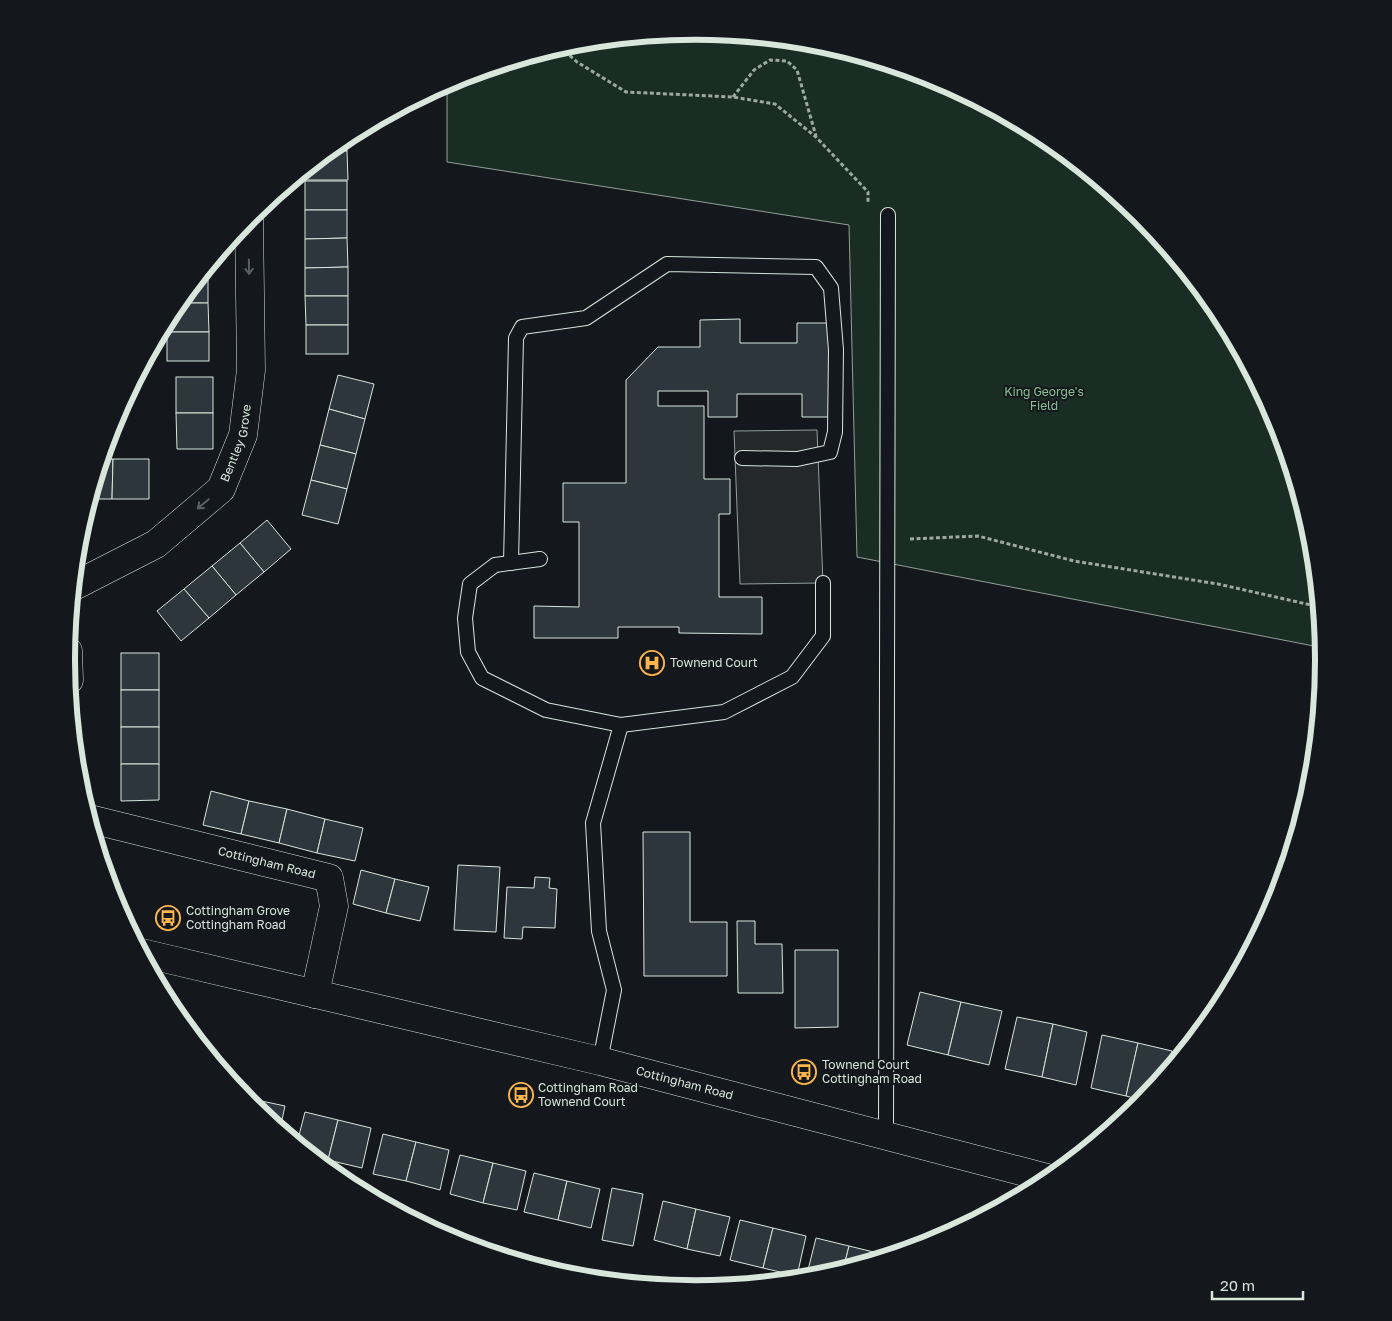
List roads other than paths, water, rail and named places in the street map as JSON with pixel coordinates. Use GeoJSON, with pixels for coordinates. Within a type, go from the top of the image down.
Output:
{"type":"FeatureCollection","features":[{"type":"Feature","properties":{"kind":"main road","name":"Bentley Grove"},"geometry":{"type":"LineString","coordinates":[[81,583],[156,544],[221,489],[243,435],[251,370],[249,230]]}},
{"type":"Feature","properties":{"kind":"main road","name":"Cottingham Road"},"geometry":{"type":"LineString","coordinates":[[97,820],[329,878],[334,906],[315,994]]}},
{"type":"Feature","properties":{"kind":"main road","name":"Cottingham Road"},"geometry":{"type":"LineString","coordinates":[[150,955],[600,1061],[1041,1176]]}},
{"type":"Feature","properties":{"kind":"lane"},"geometry":{"type":"LineString","coordinates":[[886,1136],[888,215]]}},
{"type":"Feature","properties":{"kind":"lane"},"geometry":{"type":"LineString","coordinates":[[511,563],[516,338],[522,327],[586,318],[667,264],[816,267],[831,288],[836,350],[835,432],[830,452],[797,459],[742,458]]}},
{"type":"Feature","properties":{"kind":"lane"},"geometry":{"type":"LineString","coordinates":[[540,559],[495,566],[470,584],[465,618],[468,652],[482,678],[546,710],[621,726],[724,712],[792,677],[823,636],[823,583]]}},
{"type":"Feature","properties":{"kind":"lane"},"geometry":{"type":"LineString","coordinates":[[600,1061],[614,990],[599,931],[593,823],[621,726]]}},
{"type":"Feature","properties":{"kind":"place","name":"Townend Court"},"geometry":{"type":"Point","coordinates":[652,663]}},
{"type":"Feature","properties":{"kind":"place","name":"Cottingham Grove Cottingham Road"},"geometry":{"type":"Point","coordinates":[168,918]}},
{"type":"Feature","properties":{"kind":"place","name":"Townend Court Cottingham Road"},"geometry":{"type":"Point","coordinates":[804,1072]}},
{"type":"Feature","properties":{"kind":"place","name":"Cottingham Road Townend Court"},"geometry":{"type":"Point","coordinates":[521,1095]}},
{"type":"Feature","properties":{"kind":"park label","name":"King George's Field"},"geometry":{"type":"Point","coordinates":[1044,399]}}]}
